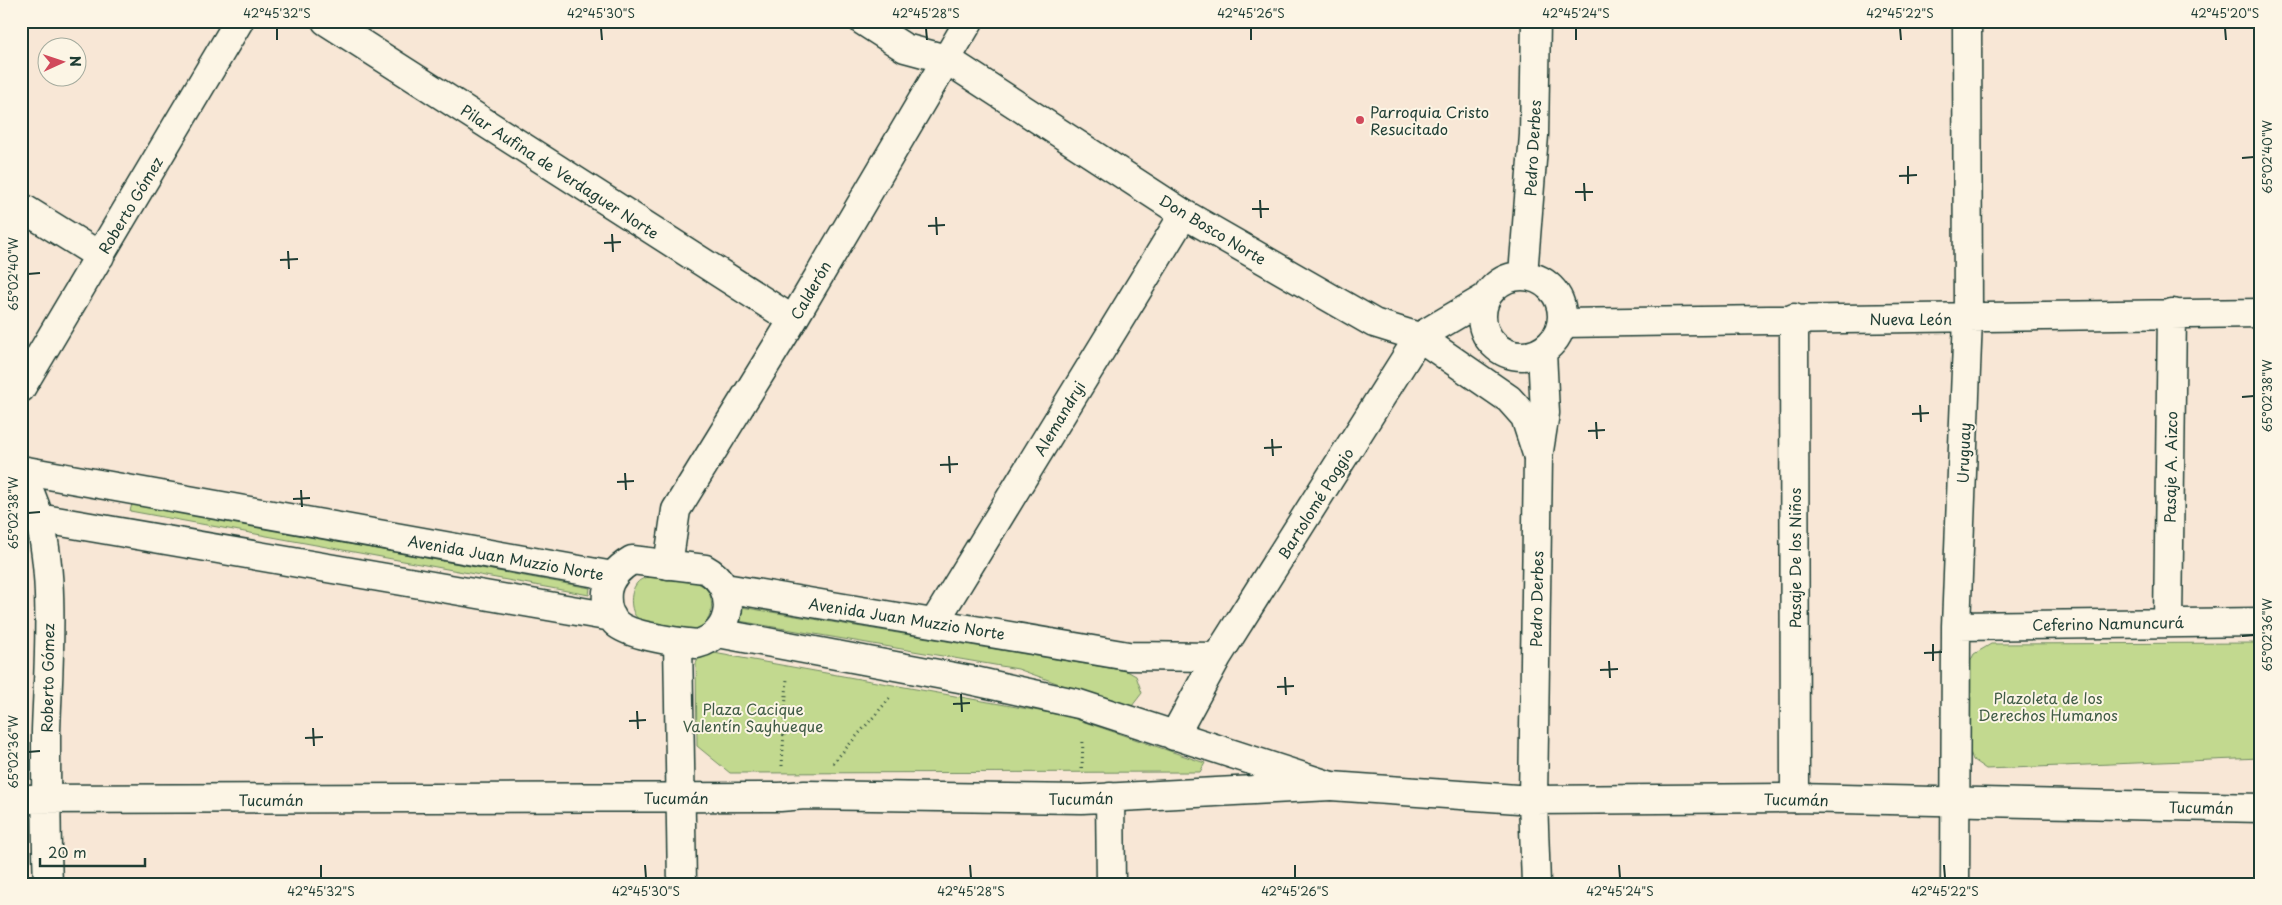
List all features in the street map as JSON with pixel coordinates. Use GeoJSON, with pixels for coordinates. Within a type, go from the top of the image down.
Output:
{"type":"FeatureCollection","features":[{"type":"Feature","properties":{"kind":"street","name":"Roberto Gómez"},"geometry":{"type":"LineString","coordinates":[[21,388],[239,21]]}},
{"type":"Feature","properties":{"kind":"street","name":"Pilar Aufina de Verdaguer Norte"},"geometry":{"type":"LineString","coordinates":[[326,21],[794,320]]}},
{"type":"Feature","properties":{"kind":"street","name":"Don Bosco Norte"},"geometry":{"type":"LineString","coordinates":[[862,21],[906,48],[946,58],[1184,214],[1374,322],[1419,337],[1509,399],[1525,417],[1538,457]]}},
{"type":"Feature","properties":{"kind":"street","name":"Calderón"},"geometry":{"type":"LineString","coordinates":[[668,564],[676,510],[794,320],[969,21]]}},
{"type":"Feature","properties":{"kind":"street","name":"Pedro Derbes"},"geometry":{"type":"LineString","coordinates":[[1523,275],[1534,134],[1536,21]]}},
{"type":"Feature","properties":{"kind":"street","name":"Uruguay"},"geometry":{"type":"LineString","coordinates":[[1956,884],[1956,626],[1968,318],[1967,21]]}},
{"type":"Feature","properties":{"kind":"street"},"geometry":{"type":"LineString","coordinates":[[21,207],[100,256]]}},
{"type":"Feature","properties":{"kind":"street","name":"Alemandryi"},"geometry":{"type":"LineString","coordinates":[[934,622],[1184,214]]}},
{"type":"Feature","properties":{"kind":"street"},"geometry":{"type":"LineString","coordinates":[[1523,275],[1538,279],[1552,289],[1561,304],[1562,323],[1559,333],[1552,344],[1542,352],[1525,357],[1508,355],[1494,346],[1484,332],[1481,315],[1485,298],[1494,286],[1507,278],[1523,275]]}},
{"type":"Feature","properties":{"kind":"street","name":"Bartolomé Poggio"},"geometry":{"type":"LineString","coordinates":[[1174,736],[1217,657],[1419,337],[1485,298]]}},
{"type":"Feature","properties":{"kind":"street","name":"Nueva León"},"geometry":{"type":"LineString","coordinates":[[1562,323],[1794,318],[1968,318],[2172,313],[2261,313]]}},
{"type":"Feature","properties":{"kind":"street","name":"Pasaje A. Aizco"},"geometry":{"type":"LineString","coordinates":[[2168,622],[2172,313]]}},
{"type":"Feature","properties":{"kind":"street","name":"Pasaje De los Niños"},"geometry":{"type":"LineString","coordinates":[[1794,318],[1794,798]]}},
{"type":"Feature","properties":{"kind":"street","name":"Pedro Derbes"},"geometry":{"type":"LineString","coordinates":[[1536,884],[1533,800],[1538,457],[1545,413],[1542,352]]}},
{"type":"Feature","properties":{"kind":"street","name":"Avenida Juan Muzzio Norte"},"geometry":{"type":"LineString","coordinates":[[21,470],[613,576],[621,566],[632,560],[668,564],[705,570],[717,578],[724,588],[1128,656],[1217,657]]}},
{"type":"Feature","properties":{"kind":"street","name":"Roberto Gómez"},"geometry":{"type":"LineString","coordinates":[[21,477],[30,490],[30,516],[49,576],[33,799],[48,884]]}},
{"type":"Feature","properties":{"kind":"street"},"geometry":{"type":"LineString","coordinates":[[30,516],[612,617]]}},
{"type":"Feature","properties":{"kind":"street"},"geometry":{"type":"LineString","coordinates":[[613,576],[606,600],[616,623],[627,630],[678,642],[697,644],[706,641],[718,633],[725,622],[729,609],[728,595],[724,588]]}},
{"type":"Feature","properties":{"kind":"street","name":"Ceferino Namuncurá"},"geometry":{"type":"LineString","coordinates":[[1956,626],[2261,622]]}},
{"type":"Feature","properties":{"kind":"street"},"geometry":{"type":"LineString","coordinates":[[718,633],[970,680],[1084,706],[1174,736]]}},
{"type":"Feature","properties":{"kind":"street"},"geometry":{"type":"LineString","coordinates":[[678,642],[682,884]]}},
{"type":"Feature","properties":{"kind":"street","name":"Tucumán"},"geometry":{"type":"LineString","coordinates":[[1174,736],[1331,786]]}},
{"type":"Feature","properties":{"kind":"street","name":"Tucumán"},"geometry":{"type":"LineString","coordinates":[[33,799],[792,796],[1082,799],[1331,786],[1533,800],[1794,798],[1956,803],[2261,808]]}},
{"type":"Feature","properties":{"kind":"street"},"geometry":{"type":"LineString","coordinates":[[1110,797],[1111,884]]}},
{"type":"Feature","properties":{"kind":"path"},"geometry":{"type":"LineString","coordinates":[[789,646],[792,796]]}},
{"type":"Feature","properties":{"kind":"path"},"geometry":{"type":"LineString","coordinates":[[792,796],[915,670]]}},
{"type":"Feature","properties":{"kind":"path"},"geometry":{"type":"LineString","coordinates":[[1082,799],[1084,706]]}},
{"type":"Feature","properties":{"kind":"green space"},"geometry":{"type":"Polygon","coordinates":[[[132,504],[590,588],[589,595],[130,511],[132,504]]]}},
{"type":"Feature","properties":{"kind":"green space"},"geometry":{"type":"Polygon","coordinates":[[[654,576],[686,579],[698,583],[707,590],[710,596],[711,608],[710,614],[703,625],[695,629],[683,629],[651,624],[637,618],[632,609],[634,587],[640,580],[654,576]]]}},
{"type":"Feature","properties":{"kind":"green space"},"geometry":{"type":"Polygon","coordinates":[[[741,607],[1127,671],[1136,676],[1142,693],[1132,706],[1123,707],[1018,669],[739,621],[741,607]]]}},
{"type":"Feature","properties":{"kind":"green space","name":"Plazoleta de los Derechos Humanos"},"geometry":{"type":"Polygon","coordinates":[[[2261,643],[2261,758],[1986,769],[1973,760],[1967,743],[1967,668],[1974,654],[1991,644],[2261,643]]]}},
{"type":"Feature","properties":{"kind":"green space","name":"Plaza Cacique Valentín Sayhueque"},"geometry":{"type":"Polygon","coordinates":[[[708,652],[1067,716],[1205,763],[1200,772],[730,773],[697,746],[696,663],[701,655],[708,652]]]}},
{"type":"Feature","properties":{"kind":"place","name":"Parroquia Cristo Resucitado"},"geometry":{"type":"Point","coordinates":[1360,120]}}]}
